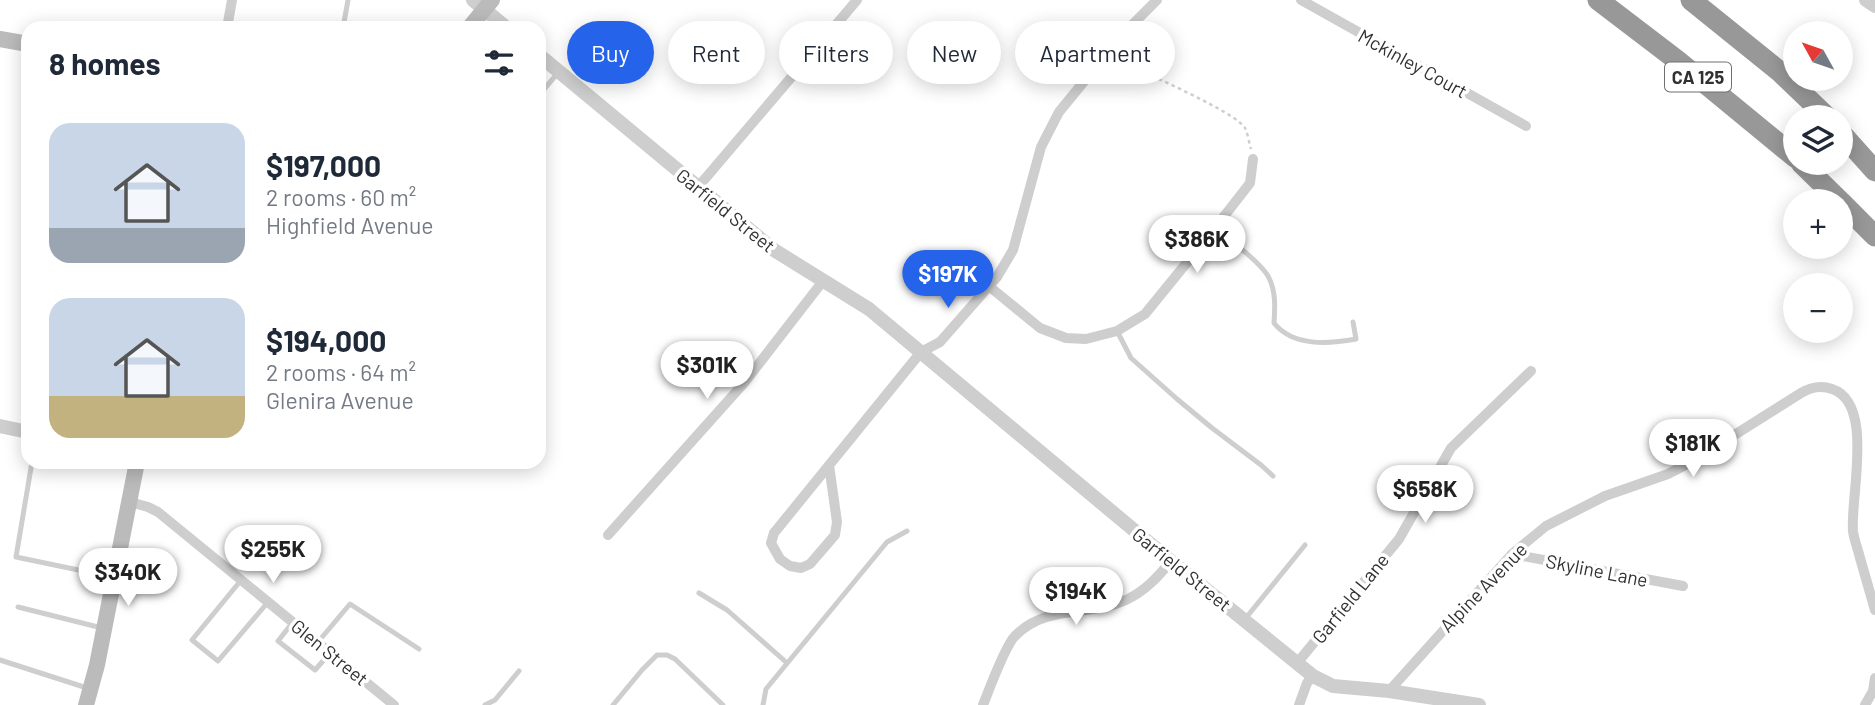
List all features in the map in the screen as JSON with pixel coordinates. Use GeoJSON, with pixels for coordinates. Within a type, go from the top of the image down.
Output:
{"type":"FeatureCollection","features":[{"type":"Feature","properties":{"kind":"highway","name":"CA 125"},"geometry":{"type":"LineString","coordinates":[[1598,0],[1678,61],[1783,147]]}},
{"type":"Feature","properties":{"kind":"highway","name":"CA 125"},"geometry":{"type":"LineString","coordinates":[[1691,0],[1779,71],[1814,105]]}},
{"type":"Feature","properties":{"kind":"highway"},"geometry":{"type":"LineString","coordinates":[[1853,146],[1875,171]]}},
{"type":"Feature","properties":{"kind":"highway"},"geometry":{"type":"LineString","coordinates":[[1813,175],[1827,189]]}},
{"type":"Feature","properties":{"kind":"highway"},"geometry":{"type":"LineString","coordinates":[[1853,215],[1875,236]]}},
{"type":"Feature","properties":{"kind":"main road"},"geometry":{"type":"LineString","coordinates":[[473,21],[483,3]]}},
{"type":"Feature","properties":{"kind":"main road"},"geometry":{"type":"LineString","coordinates":[[0,39],[21,43]]}},
{"type":"Feature","properties":{"kind":"main road"},"geometry":{"type":"LineString","coordinates":[[88,697],[105,629],[136,469]]}},
{"type":"Feature","properties":{"kind":"street"},"geometry":{"type":"LineString","coordinates":[[228,21],[232,0]]}},
{"type":"Feature","properties":{"kind":"street"},"geometry":{"type":"LineString","coordinates":[[698,187],[857,0]]}},
{"type":"Feature","properties":{"kind":"street"},"geometry":{"type":"LineString","coordinates":[[829,465],[837,522],[835,534],[810,564],[801,568],[790,566],[775,552],[771,543],[774,533],[829,465],[921,352],[940,342],[990,287],[1013,250],[1041,147],[1053,122],[1122,35],[1157,0]]}},
{"type":"Feature","properties":{"kind":"street","name":"Mckinley Court"},"geometry":{"type":"LineString","coordinates":[[1301,0],[1526,126]]}},
{"type":"Feature","properties":{"kind":"street"},"geometry":{"type":"LineString","coordinates":[[1866,0],[1875,6]]}},
{"type":"Feature","properties":{"kind":"street"},"geometry":{"type":"LineString","coordinates":[[483,3],[500,21]]}},
{"type":"Feature","properties":{"kind":"street","name":"Garfield Street"},"geometry":{"type":"LineString","coordinates":[[546,61],[774,250],[869,309],[1313,676],[1333,686],[1389,691],[1479,705]]}},
{"type":"Feature","properties":{"kind":"street"},"geometry":{"type":"LineString","coordinates":[[990,287],[1040,328],[1066,338],[1086,339],[1117,331],[1145,314],[1215,228],[1250,183],[1253,159]]}},
{"type":"Feature","properties":{"kind":"street"},"geometry":{"type":"LineString","coordinates":[[608,535],[744,383],[823,281]]}},
{"type":"Feature","properties":{"kind":"street","name":"Garfield Lane"},"geometry":{"type":"LineString","coordinates":[[1297,662],[1399,539],[1451,448],[1531,371]]}},
{"type":"Feature","properties":{"kind":"street","name":"Alpine Avenue"},"geometry":{"type":"LineString","coordinates":[[1389,691],[1512,554],[1546,526],[1605,496],[1668,474],[1815,387],[1830,388],[1844,395],[1854,412],[1858,439],[1853,531],[1875,610]]}},
{"type":"Feature","properties":{"kind":"street"},"geometry":{"type":"LineString","coordinates":[[0,426],[21,430]]}},
{"type":"Feature","properties":{"kind":"street","name":"Glen Street"},"geometry":{"type":"LineString","coordinates":[[130,502],[158,512],[394,705]]}},
{"type":"Feature","properties":{"kind":"street","name":"Skyline Lane"},"geometry":{"type":"LineString","coordinates":[[1512,554],[1683,586]]}},
{"type":"Feature","properties":{"kind":"street"},"geometry":{"type":"LineString","coordinates":[[983,705],[1012,638],[1030,622],[1127,600],[1154,582],[1171,561]]}},
{"type":"Feature","properties":{"kind":"street"},"geometry":{"type":"LineString","coordinates":[[1299,705],[1307,683],[1313,676]]}},
{"type":"Feature","properties":{"kind":"street"},"geometry":{"type":"LineString","coordinates":[[1865,705],[1873,691],[1875,678]]}},
{"type":"Feature","properties":{"kind":"lane"},"geometry":{"type":"LineString","coordinates":[[344,21],[348,0]]}},
{"type":"Feature","properties":{"kind":"lane"},"geometry":{"type":"LineString","coordinates":[[546,87],[559,71]]}},
{"type":"Feature","properties":{"kind":"lane"},"geometry":{"type":"LineString","coordinates":[[1215,228],[1235,243],[1268,276],[1275,306],[1274,323],[1280,330],[1292,337],[1333,343],[1356,339],[1353,322]]}},
{"type":"Feature","properties":{"kind":"lane"},"geometry":{"type":"LineString","coordinates":[[1117,331],[1131,358],[1273,476]]}},
{"type":"Feature","properties":{"kind":"lane"},"geometry":{"type":"LineString","coordinates":[[31,469],[16,556],[115,578]]}},
{"type":"Feature","properties":{"kind":"lane"},"geometry":{"type":"LineString","coordinates":[[763,705],[766,689],[887,542],[907,531]]}},
{"type":"Feature","properties":{"kind":"lane"},"geometry":{"type":"LineString","coordinates":[[1245,620],[1305,545]]}},
{"type":"Feature","properties":{"kind":"lane"},"geometry":{"type":"LineString","coordinates":[[242,579],[192,640],[218,661],[269,602]]}},
{"type":"Feature","properties":{"kind":"lane"},"geometry":{"type":"LineString","coordinates":[[699,593],[727,610],[787,663]]}},
{"type":"Feature","properties":{"kind":"lane"},"geometry":{"type":"LineString","coordinates":[[318,642],[350,604],[419,649]]}},
{"type":"Feature","properties":{"kind":"lane"},"geometry":{"type":"LineString","coordinates":[[18,607],[105,629]]}},
{"type":"Feature","properties":{"kind":"lane"},"geometry":{"type":"LineString","coordinates":[[293,622],[278,641],[315,670],[330,652]]}},
{"type":"Feature","properties":{"kind":"lane"},"geometry":{"type":"LineString","coordinates":[[614,705],[657,655],[667,655],[675,659],[723,705]]}},
{"type":"Feature","properties":{"kind":"lane"},"geometry":{"type":"LineString","coordinates":[[0,660],[88,697]]}},
{"type":"Feature","properties":{"kind":"lane"},"geometry":{"type":"LineString","coordinates":[[485,705],[495,700],[519,671]]}},
{"type":"Feature","properties":{"kind":"path"},"geometry":{"type":"LineString","coordinates":[[1168,84],[1238,121],[1245,128],[1253,159]]}}]}
